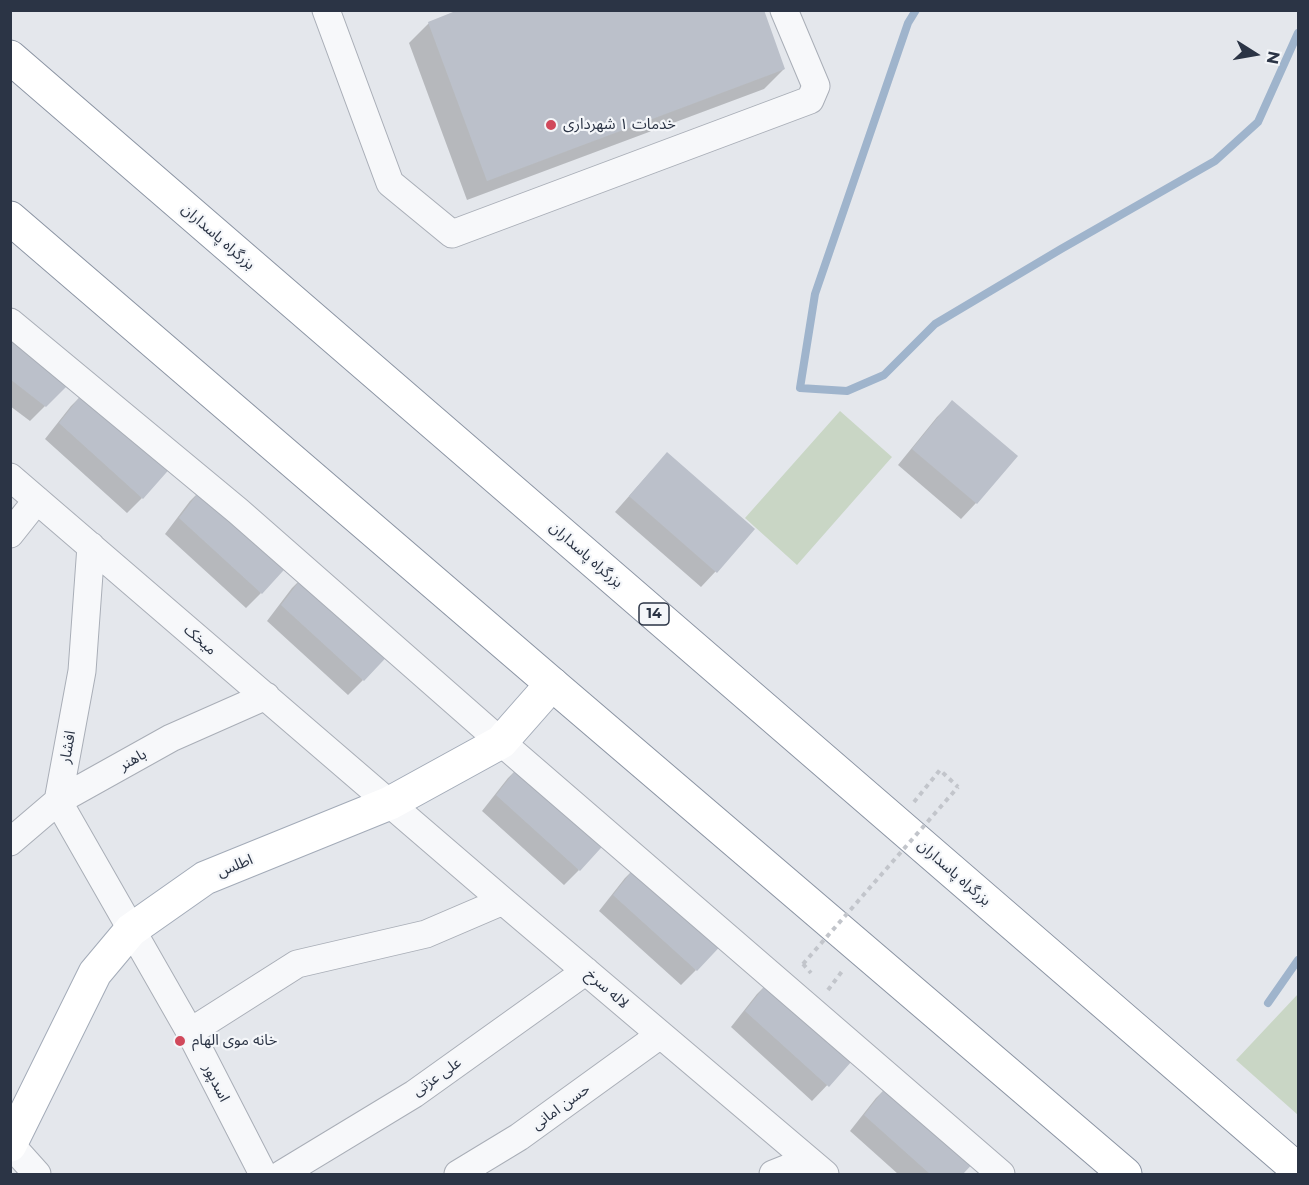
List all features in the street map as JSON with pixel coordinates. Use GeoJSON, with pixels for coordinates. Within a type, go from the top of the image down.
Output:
{"type":"FeatureCollection","features":[{"type":"Feature","properties":{"kind":"main road","name":"بزرگراه پاسداران"},"geometry":{"type":"LineString","coordinates":[[10,57],[1299,1170]]}},
{"type":"Feature","properties":{"kind":"main road"},"geometry":{"type":"LineString","coordinates":[[10,218],[1125,1174]]}},
{"type":"Feature","properties":{"kind":"main road","name":"اطلس"},"geometry":{"type":"LineString","coordinates":[[11,1145],[95,973],[131,930],[205,878],[390,802],[501,742],[552,684]]}},
{"type":"Feature","properties":{"kind":"street"},"geometry":{"type":"LineString","coordinates":[[326,10],[390,183],[452,234],[810,100],[816,86],[784,10]]}},
{"type":"Feature","properties":{"kind":"street"},"geometry":{"type":"LineString","coordinates":[[10,322],[238,511],[501,742],[1001,1174]]}},
{"type":"Feature","properties":{"kind":"street","name":"میخک"},"geometry":{"type":"LineString","coordinates":[[10,477],[390,802]]}},
{"type":"Feature","properties":{"kind":"street"},"geometry":{"type":"LineString","coordinates":[[10,534],[38,500]]}},
{"type":"Feature","properties":{"kind":"street","name":"افشار"},"geometry":{"type":"LineString","coordinates":[[58,801],[82,671],[91,546]]}},
{"type":"Feature","properties":{"kind":"street","name":"باهنر"},"geometry":{"type":"LineString","coordinates":[[16,827],[171,738],[267,696]]}},
{"type":"Feature","properties":{"kind":"street"},"geometry":{"type":"LineString","coordinates":[[58,801],[131,930]]}},
{"type":"Feature","properties":{"kind":"street","name":"لاله سرخ"},"geometry":{"type":"LineString","coordinates":[[390,802],[503,901],[817,1167]]}},
{"type":"Feature","properties":{"kind":"street"},"geometry":{"type":"LineString","coordinates":[[190,1032],[297,963],[426,934],[503,901]]}},
{"type":"Feature","properties":{"kind":"street","name":"اسدپور"},"geometry":{"type":"LineString","coordinates":[[131,930],[190,1032],[263,1174]]}},
{"type":"Feature","properties":{"kind":"street","name":"علی عزتی"},"geometry":{"type":"LineString","coordinates":[[282,1174],[414,1094],[586,971]]}},
{"type":"Feature","properties":{"kind":"street","name":"حسن امانی"},"geometry":{"type":"LineString","coordinates":[[458,1174],[519,1137],[660,1035]]}},
{"type":"Feature","properties":{"kind":"street"},"geometry":{"type":"LineString","coordinates":[[11,1145],[37,1174]]}},
{"type":"Feature","properties":{"kind":"street"},"geometry":{"type":"LineString","coordinates":[[773,1174],[817,1167]]}},
{"type":"Feature","properties":{"kind":"path"},"geometry":{"type":"LineString","coordinates":[[804,964],[958,787],[940,770],[898,825]]}},
{"type":"Feature","properties":{"kind":"path"},"geometry":{"type":"LineString","coordinates":[[812,1011],[860,947]]}},
{"type":"Feature","properties":{"kind":"green space"},"geometry":{"type":"Polygon","coordinates":[[[840,411],[892,457],[797,565],[745,518],[840,411]]]}},
{"type":"Feature","properties":{"kind":"green space"},"geometry":{"type":"Polygon","coordinates":[[[1298,994],[1298,1115],[1236,1060],[1298,994]]]}},
{"type":"Feature","properties":{"kind":"building","name":"خدمات ۱ شهرداری"},"geometry":{"type":"Polygon","coordinates":[[[458,10],[764,10],[785,69],[487,181],[428,22],[458,10]]]}},
{"type":"Feature","properties":{"kind":"building"},"geometry":{"type":"Polygon","coordinates":[[[10,337],[68,385],[46,407],[10,379],[10,337]]]}},
{"type":"Feature","properties":{"kind":"building"},"geometry":{"type":"Polygon","coordinates":[[[86,389],[173,465],[143,499],[59,423],[86,389]]]}},
{"type":"Feature","properties":{"kind":"building"},"geometry":{"type":"Polygon","coordinates":[[[952,400],[1018,456],[977,504],[912,449],[952,400]]]}},
{"type":"Feature","properties":{"kind":"building"},"geometry":{"type":"Polygon","coordinates":[[[667,452],[755,529],[717,573],[629,496],[667,452]]]}},
{"type":"Feature","properties":{"kind":"building"},"geometry":{"type":"Polygon","coordinates":[[[205,484],[293,560],[262,594],[179,518],[205,484]]]}},
{"type":"Feature","properties":{"kind":"building"},"geometry":{"type":"Polygon","coordinates":[[[307,571],[395,648],[364,681],[281,605],[307,571]]]}},
{"type":"Feature","properties":{"kind":"building"},"geometry":{"type":"Polygon","coordinates":[[[523,761],[610,838],[580,871],[496,795],[523,761]]]}},
{"type":"Feature","properties":{"kind":"building"},"geometry":{"type":"Polygon","coordinates":[[[640,861],[728,938],[697,971],[613,895],[640,861]]]}},
{"type":"Feature","properties":{"kind":"building"},"geometry":{"type":"Polygon","coordinates":[[[772,977],[859,1053],[829,1087],[745,1011],[772,977]]]}},
{"type":"Feature","properties":{"kind":"building"},"geometry":{"type":"Polygon","coordinates":[[[891,1081],[978,1158],[963,1174],[930,1174],[864,1115],[891,1081]]]}},
{"type":"Feature","properties":{"kind":"waterway"},"geometry":{"type":"LineString","coordinates":[[916,10],[908,23],[815,294],[800,388],[847,391],[884,375],[935,324],[1215,161],[1258,122],[1298,33]]}},
{"type":"Feature","properties":{"kind":"waterway"},"geometry":{"type":"LineString","coordinates":[[1268,1003],[1298,960]]}},
{"type":"Feature","properties":{"kind":"place","name":"خدمات ۱ شهرداری"},"geometry":{"type":"Point","coordinates":[551,125]}},
{"type":"Feature","properties":{"kind":"place","name":"خانه موی الهام"},"geometry":{"type":"Point","coordinates":[180,1041]}}]}
